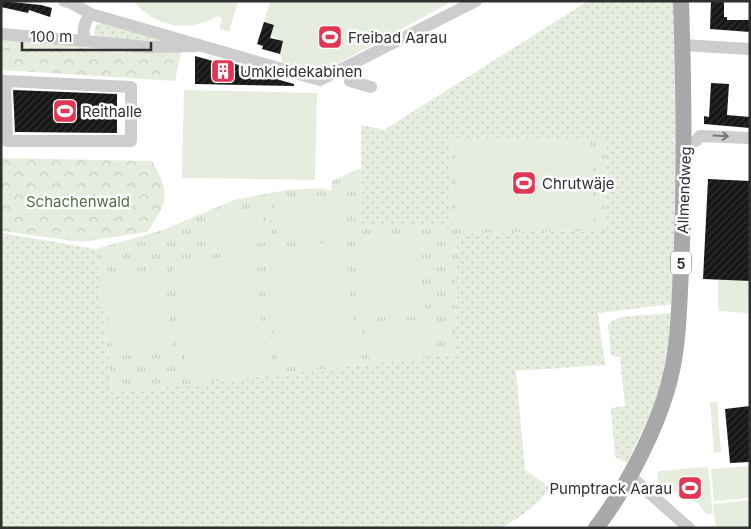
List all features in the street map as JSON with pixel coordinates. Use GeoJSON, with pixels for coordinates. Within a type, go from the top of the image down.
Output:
{"type":"FeatureCollection","features":[{"type":"Feature","properties":{"kind":"main road","name":"Allmendweg"},"geometry":{"type":"LineString","coordinates":[[630,475],[662,404],[674,356],[685,199],[694,137],[682,45],[681,1]]}},
{"type":"Feature","properties":{"kind":"main road","name":"5"},"geometry":{"type":"LineString","coordinates":[[596,528],[630,475]]}},
{"type":"Feature","properties":{"kind":"street"},"geometry":{"type":"LineString","coordinates":[[64,1],[91,14],[320,80],[476,1]]}},
{"type":"Feature","properties":{"kind":"street"},"geometry":{"type":"LineString","coordinates":[[85,41],[82,34],[87,18],[91,14]]}},
{"type":"Feature","properties":{"kind":"street"},"geometry":{"type":"LineString","coordinates":[[1,34],[147,47],[197,46]]}},
{"type":"Feature","properties":{"kind":"street"},"geometry":{"type":"LineString","coordinates":[[682,45],[750,49]]}},
{"type":"Feature","properties":{"kind":"street"},"geometry":{"type":"LineString","coordinates":[[3,80],[131,87],[130,141],[7,141],[3,80]]}},
{"type":"Feature","properties":{"kind":"street"},"geometry":{"type":"LineString","coordinates":[[350,82],[372,87]]}},
{"type":"Feature","properties":{"kind":"street"},"geometry":{"type":"LineString","coordinates":[[694,137],[750,138]]}},
{"type":"Feature","properties":{"kind":"street"},"geometry":{"type":"LineString","coordinates":[[630,475],[689,528]]}},
{"type":"Feature","properties":{"kind":"green space"},"geometry":{"type":"Polygon","coordinates":[[[133,1],[238,1],[229,32],[219,29],[222,19],[218,16],[195,25],[173,25],[152,17],[133,1]]]}},
{"type":"Feature","properties":{"kind":"green space","name":"Freibad Aarau"},"geometry":{"type":"Polygon","coordinates":[[[270,1],[453,1],[324,71],[305,70],[283,63],[280,54],[283,42],[271,35],[274,25],[264,22],[270,1]]]}},
{"type":"Feature","properties":{"kind":"green space"},"geometry":{"type":"Polygon","coordinates":[[[588,1],[675,1],[678,143],[671,139],[679,147],[674,304],[598,313],[605,365],[516,371],[525,470],[550,488],[534,506],[501,528],[1,528],[1,233],[96,249],[112,393],[456,354],[457,233],[606,231],[607,139],[450,138],[453,228],[362,226],[361,125],[384,130],[588,1]]]}},
{"type":"Feature","properties":{"kind":"green space"},"geometry":{"type":"Polygon","coordinates":[[[104,23],[164,40],[144,43],[95,37],[94,30],[97,24],[104,23]]]}},
{"type":"Feature","properties":{"kind":"green space"},"geometry":{"type":"Polygon","coordinates":[[[1,37],[181,52],[175,81],[1,70],[1,37]]]}},
{"type":"Feature","properties":{"kind":"green space"},"geometry":{"type":"Polygon","coordinates":[[[184,90],[317,93],[315,180],[182,178],[184,90]]]}},
{"type":"Feature","properties":{"kind":"green space"},"geometry":{"type":"Polygon","coordinates":[[[450,138],[607,139],[606,231],[457,233],[456,354],[112,393],[96,249],[163,230],[234,200],[286,190],[321,188],[331,191],[332,181],[361,168],[362,226],[452,228],[450,138]]]}},
{"type":"Feature","properties":{"kind":"green space","name":"Chrutwäje"},"geometry":{"type":"Polygon","coordinates":[[[591,139],[594,225],[456,225],[456,142],[591,139]]]}},
{"type":"Feature","properties":{"kind":"green space","name":"Schachenwald"},"geometry":{"type":"Polygon","coordinates":[[[1,158],[152,161],[164,190],[163,205],[147,232],[81,242],[1,231],[1,158]]]}},
{"type":"Feature","properties":{"kind":"green space"},"geometry":{"type":"Polygon","coordinates":[[[341,196],[346,235],[278,243],[274,204],[341,196]]]}},
{"type":"Feature","properties":{"kind":"green space"},"geometry":{"type":"Polygon","coordinates":[[[262,209],[265,243],[213,248],[210,215],[262,209]]]}},
{"type":"Feature","properties":{"kind":"green space"},"geometry":{"type":"Polygon","coordinates":[[[415,234],[425,312],[364,319],[355,241],[415,234]]]}},
{"type":"Feature","properties":{"kind":"green space"},"geometry":{"type":"Polygon","coordinates":[[[344,241],[359,359],[278,368],[264,250],[344,241]]]}},
{"type":"Feature","properties":{"kind":"green space"},"geometry":{"type":"Polygon","coordinates":[[[253,253],[268,371],[187,381],[173,263],[253,253]]]}},
{"type":"Feature","properties":{"kind":"green space"},"geometry":{"type":"Polygon","coordinates":[[[164,272],[173,350],[113,357],[103,279],[164,272]]]}},
{"type":"Feature","properties":{"kind":"green space"},"geometry":{"type":"Polygon","coordinates":[[[718,280],[750,281],[748,313],[718,311],[718,280]]]}},
{"type":"Feature","properties":{"kind":"green space"},"geometry":{"type":"Polygon","coordinates":[[[672,313],[666,368],[652,410],[627,463],[615,457],[611,408],[625,406],[620,357],[611,356],[608,325],[621,317],[672,313]]]}},
{"type":"Feature","properties":{"kind":"green space"},"geometry":{"type":"Polygon","coordinates":[[[430,318],[434,355],[370,362],[365,325],[430,318]]]}},
{"type":"Feature","properties":{"kind":"green space"},"geometry":{"type":"Polygon","coordinates":[[[710,402],[717,402],[721,452],[714,453],[710,402]]]}},
{"type":"Feature","properties":{"kind":"green space"},"geometry":{"type":"Polygon","coordinates":[[[750,466],[750,498],[714,501],[711,469],[750,466]]]}},
{"type":"Feature","properties":{"kind":"green space","name":"Pumptrack Aarau"},"geometry":{"type":"Polygon","coordinates":[[[708,467],[713,514],[706,514],[698,503],[657,482],[658,471],[708,467]]]}},
{"type":"Feature","properties":{"kind":"green space"},"geometry":{"type":"Polygon","coordinates":[[[750,500],[750,528],[716,528],[713,504],[750,500]]]}},
{"type":"Feature","properties":{"kind":"building"},"geometry":{"type":"Polygon","coordinates":[[[1,1],[52,8],[50,17],[29,10],[28,13],[1,7],[1,1]]]}},
{"type":"Feature","properties":{"kind":"building"},"geometry":{"type":"Polygon","coordinates":[[[711,1],[724,1],[724,17],[727,17],[727,20],[749,20],[750,32],[710,29],[711,1]]]}},
{"type":"Feature","properties":{"kind":"building"},"geometry":{"type":"Polygon","coordinates":[[[264,22],[274,25],[270,38],[283,41],[280,54],[262,49],[263,46],[257,44],[264,22]]]}},
{"type":"Feature","properties":{"kind":"building","name":"Umkleidekabinen"},"geometry":{"type":"Polygon","coordinates":[[[195,56],[231,66],[232,63],[242,66],[241,69],[294,84],[294,86],[195,84],[195,56]]]}},
{"type":"Feature","properties":{"kind":"building"},"geometry":{"type":"Polygon","coordinates":[[[711,83],[729,84],[727,115],[750,117],[750,128],[704,124],[704,116],[709,117],[711,83]]]}},
{"type":"Feature","properties":{"kind":"building","name":"Reithalle"},"geometry":{"type":"Polygon","coordinates":[[[13,90],[117,94],[117,133],[15,132],[13,90]]]}},
{"type":"Feature","properties":{"kind":"building"},"geometry":{"type":"Polygon","coordinates":[[[708,179],[750,181],[750,281],[703,279],[708,179]]]}},
{"type":"Feature","properties":{"kind":"building"},"geometry":{"type":"Polygon","coordinates":[[[750,406],[750,462],[730,463],[725,409],[750,406]]]}},
{"type":"Feature","properties":{"kind":"place","name":"Freibad Aarau"},"geometry":{"type":"Point","coordinates":[330,37]}},
{"type":"Feature","properties":{"kind":"place","name":"Umkleidekabinen"},"geometry":{"type":"Point","coordinates":[223,71]}},
{"type":"Feature","properties":{"kind":"place","name":"Reithalle"},"geometry":{"type":"Point","coordinates":[65,111]}},
{"type":"Feature","properties":{"kind":"place","name":"Chrutwäje"},"geometry":{"type":"Point","coordinates":[524,183]}},
{"type":"Feature","properties":{"kind":"place","name":"Pumptrack Aarau"},"geometry":{"type":"Point","coordinates":[690,488]}}]}
